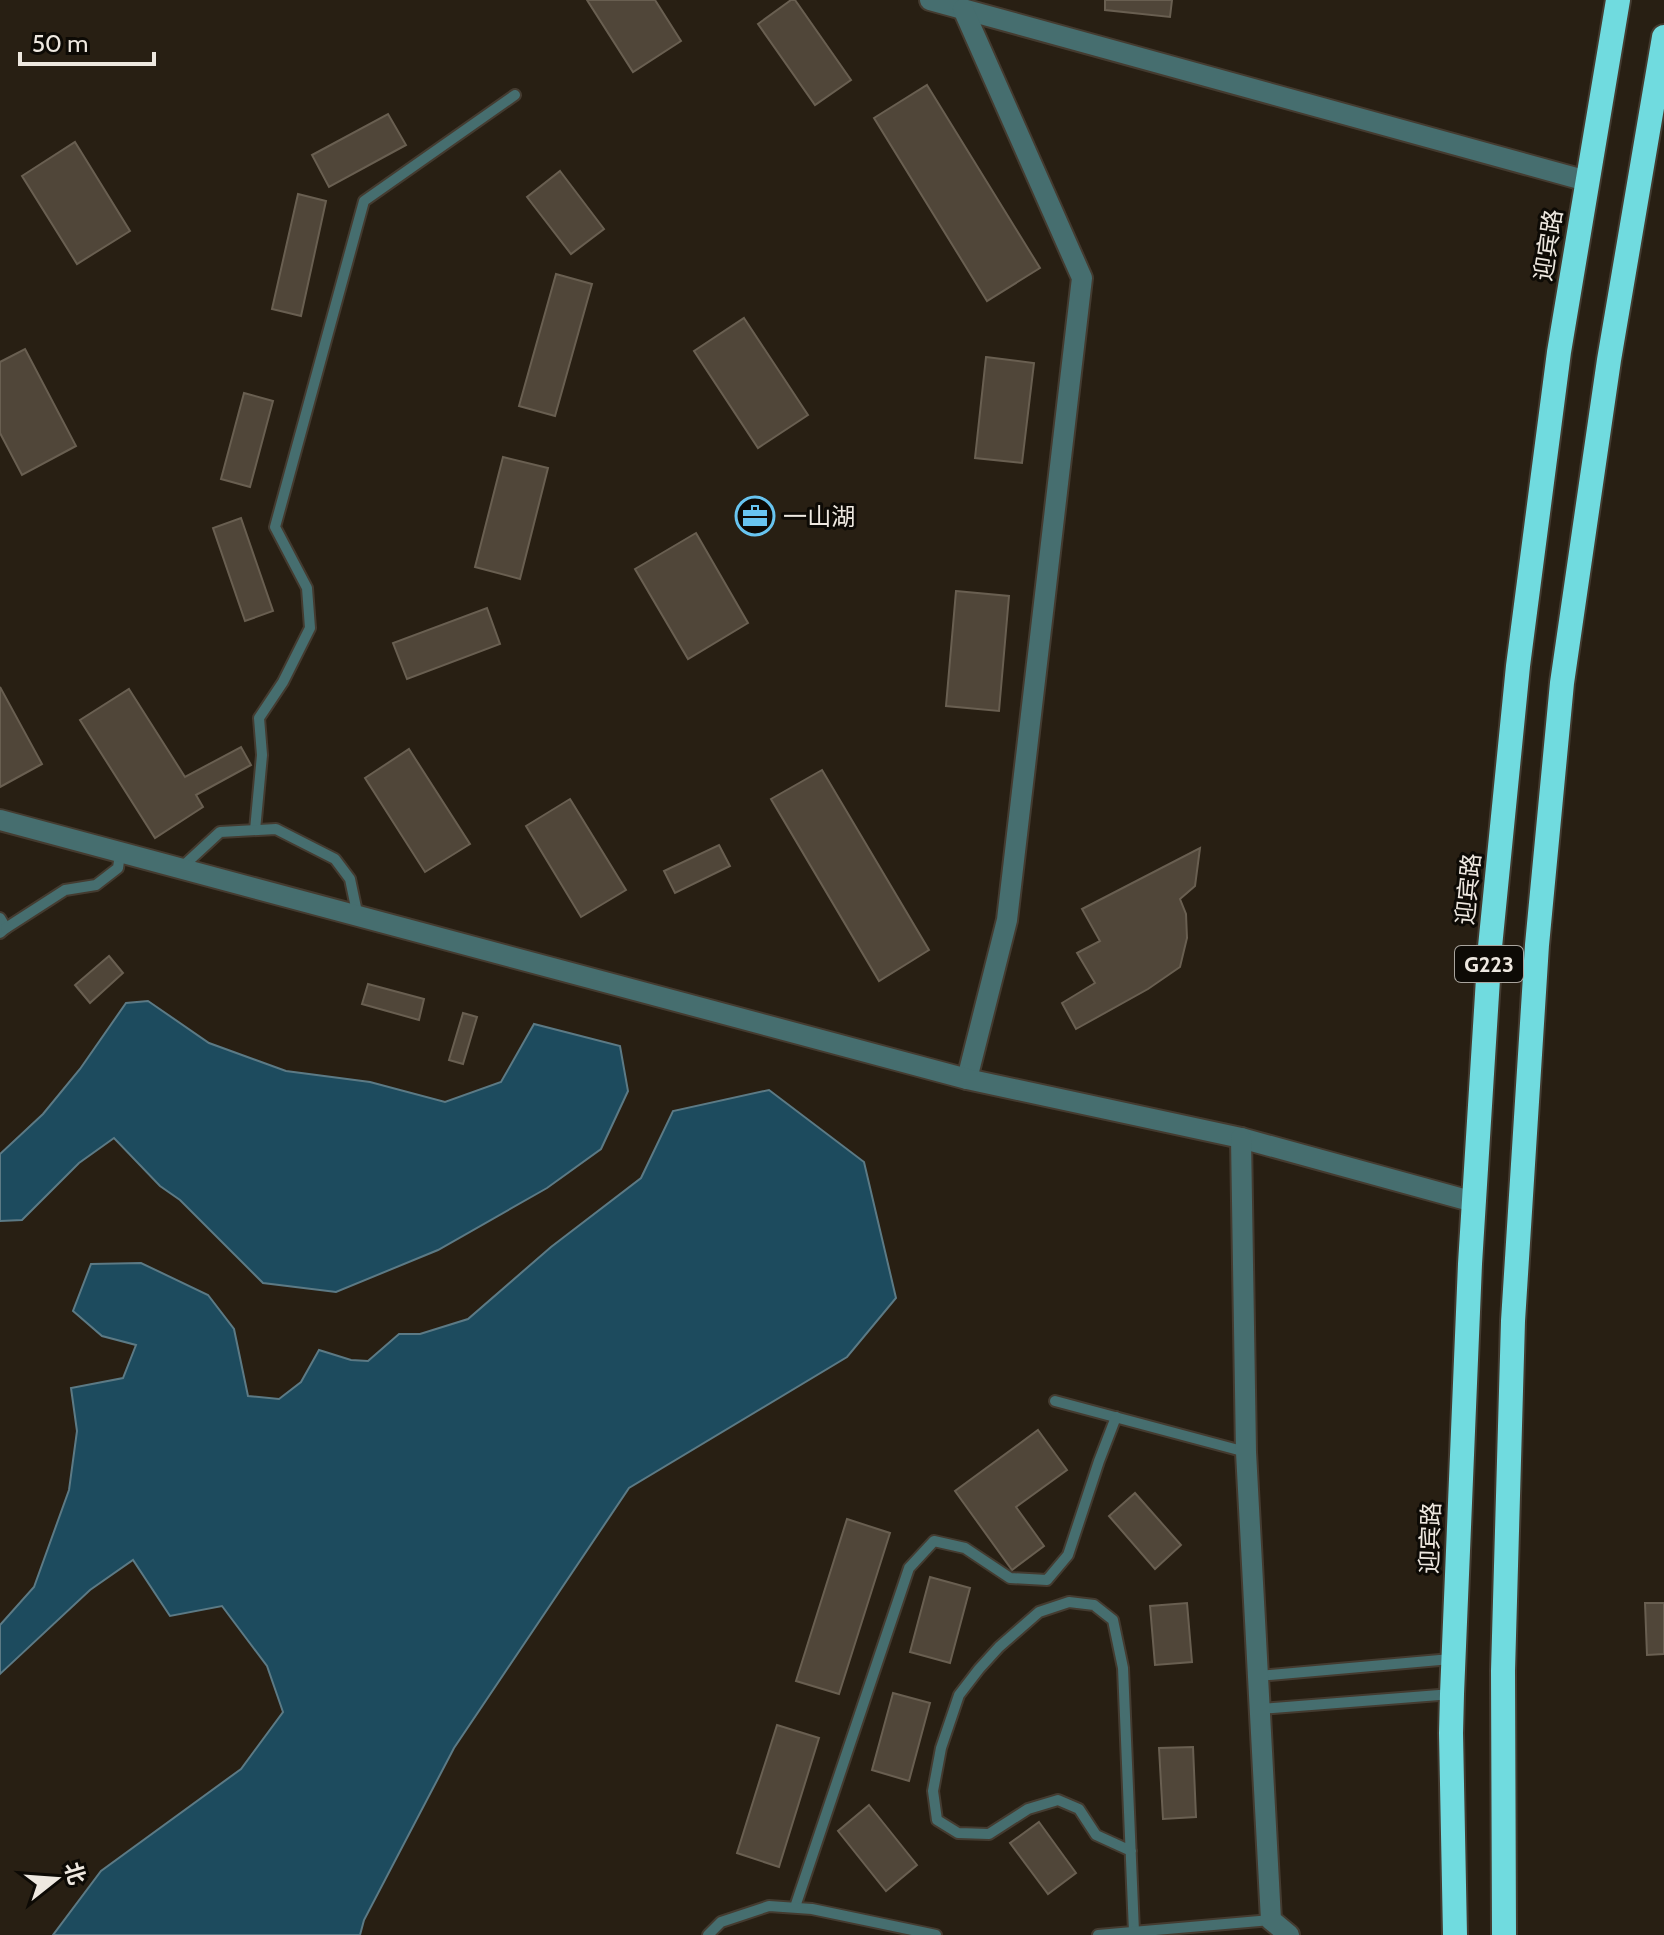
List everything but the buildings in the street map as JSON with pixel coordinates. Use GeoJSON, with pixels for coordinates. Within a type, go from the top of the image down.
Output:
{"type":"FeatureCollection","features":[{"type":"Feature","properties":{"kind":"highway","name":"迎宾路"},"geometry":{"type":"LineString","coordinates":[[1455,1935],[1451,1733],[1453,1659],[1474,1202],[1490,947],[1518,666],[1559,352],[1618,0]]}},
{"type":"Feature","properties":{"kind":"highway","name":"G223"},"geometry":{"type":"LineString","coordinates":[[1504,1935],[1503,1671],[1513,1321],[1537,945],[1562,683],[1609,360],[1658,106],[1664,37]]}},
{"type":"Feature","properties":{"kind":"street"},"geometry":{"type":"LineString","coordinates":[[930,0],[1587,181]]}},
{"type":"Feature","properties":{"kind":"street"},"geometry":{"type":"LineString","coordinates":[[963,9],[1082,278],[1007,920],[967,1079]]}},
{"type":"Feature","properties":{"kind":"street"},"geometry":{"type":"LineString","coordinates":[[0,820],[967,1079],[1241,1138],[1474,1202]]}},
{"type":"Feature","properties":{"kind":"street"},"geometry":{"type":"LineString","coordinates":[[1241,1138],[1246,1452],[1271,1920],[1289,1935]]}},
{"type":"Feature","properties":{"kind":"lane"},"geometry":{"type":"LineString","coordinates":[[255,830],[262,755],[259,718],[283,682],[310,628],[307,588],[275,527],[364,201],[515,95]]}},
{"type":"Feature","properties":{"kind":"lane"},"geometry":{"type":"LineString","coordinates":[[180,869],[220,832],[276,829],[335,859],[350,879],[358,917]]}},
{"type":"Feature","properties":{"kind":"lane"},"geometry":{"type":"LineString","coordinates":[[2,926],[65,890],[96,885],[118,868],[120,854]]}},
{"type":"Feature","properties":{"kind":"lane"},"geometry":{"type":"LineString","coordinates":[[1055,1401],[1246,1452]]}},
{"type":"Feature","properties":{"kind":"lane"},"geometry":{"type":"LineString","coordinates":[[795,1907],[909,1568],[934,1541],[965,1548],[1010,1578],[1047,1580],[1068,1555],[1116,1417]]}},
{"type":"Feature","properties":{"kind":"lane"},"geometry":{"type":"LineString","coordinates":[[1131,1851],[1096,1835],[1079,1809],[1058,1800],[1028,1809],[989,1834],[958,1833],[937,1820],[933,1791],[941,1748],[959,1695],[999,1647],[1039,1612],[1069,1602],[1094,1605],[1113,1620],[1123,1668],[1131,1851],[1134,1932]]}},
{"type":"Feature","properties":{"kind":"lane"},"geometry":{"type":"LineString","coordinates":[[1258,1676],[1453,1659]]}},
{"type":"Feature","properties":{"kind":"lane"},"geometry":{"type":"LineString","coordinates":[[1260,1709],[1452,1694]]}},
{"type":"Feature","properties":{"kind":"lane"},"geometry":{"type":"LineString","coordinates":[[708,1935],[721,1922],[769,1906],[812,1909],[936,1935]]}},
{"type":"Feature","properties":{"kind":"lane"},"geometry":{"type":"LineString","coordinates":[[1098,1935],[1271,1920]]}},
{"type":"Feature","properties":{"kind":"water"},"geometry":{"type":"Polygon","coordinates":[[[148,1001],[209,1043],[286,1071],[370,1082],[445,1102],[501,1082],[534,1024],[620,1046],[628,1091],[601,1149],[547,1188],[438,1250],[336,1292],[263,1283],[114,1138],[79,1163],[22,1220],[0,1221],[0,1154],[43,1114],[80,1069],[126,1003],[148,1001]]]}},
{"type":"Feature","properties":{"kind":"water"},"geometry":{"type":"Polygon","coordinates":[[[769,1090],[864,1162],[896,1298],[847,1357],[629,1488],[454,1748],[364,1920],[360,1935],[53,1935],[101,1871],[241,1769],[283,1712],[267,1666],[222,1606],[170,1616],[133,1560],[90,1590],[0,1674],[0,1625],[34,1587],[69,1490],[77,1431],[71,1388],[123,1378],[136,1345],[102,1336],[73,1311],[91,1264],[141,1263],[208,1295],[234,1329],[248,1396],[279,1399],[301,1382],[319,1350],[351,1360],[368,1361],[399,1334],[420,1334],[468,1319],[551,1247],[641,1178],[673,1111],[769,1090]]]}},
{"type":"Feature","properties":{"kind":"place","name":"一山湖"},"geometry":{"type":"Point","coordinates":[755,516]}}]}
